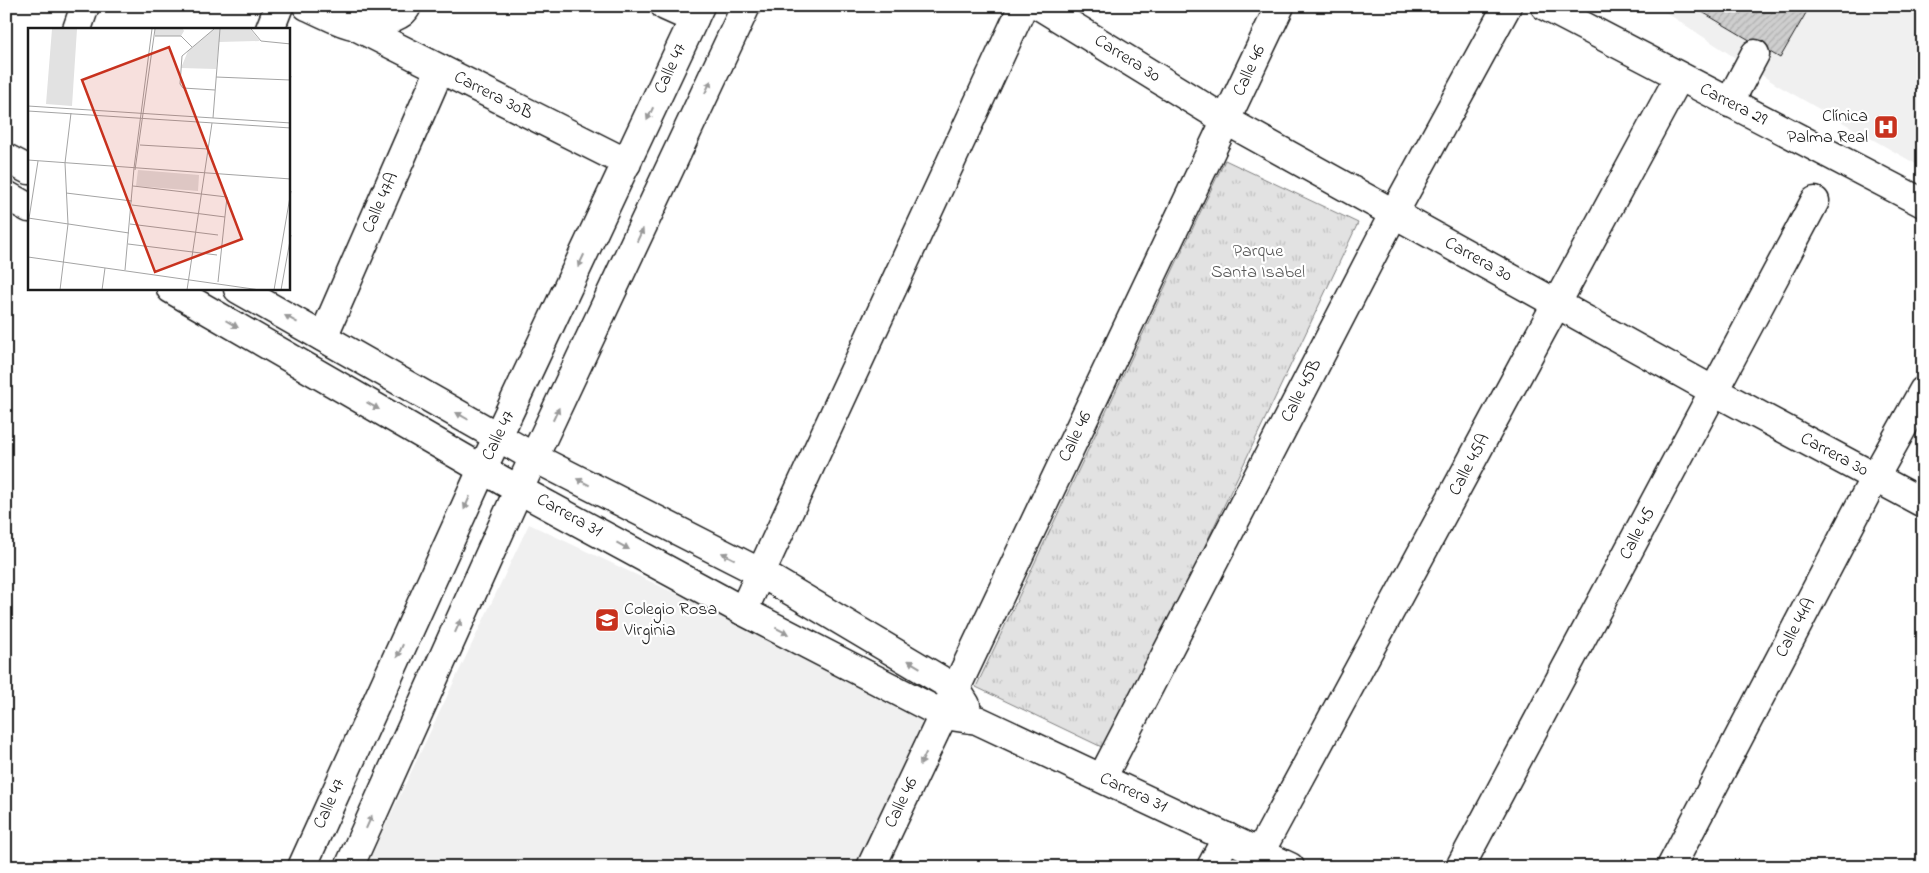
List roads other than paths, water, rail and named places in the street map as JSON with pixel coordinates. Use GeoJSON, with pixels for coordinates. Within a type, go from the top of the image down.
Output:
{"type":"FeatureCollection","features":[{"type":"Feature","properties":{"kind":"street"},"geometry":{"type":"LineString","coordinates":[[76,28],[86,6]]}},
{"type":"Feature","properties":{"kind":"street"},"geometry":{"type":"LineString","coordinates":[[270,28],[279,6]]}},
{"type":"Feature","properties":{"kind":"street","name":"Carrera 30B"},"geometry":{"type":"LineString","coordinates":[[307,6],[370,26],[440,69],[627,163]]}},
{"type":"Feature","properties":{"kind":"street"},"geometry":{"type":"LineString","coordinates":[[370,26],[404,11],[407,6]]}},
{"type":"Feature","properties":{"kind":"street"},"geometry":{"type":"LineString","coordinates":[[666,6],[697,13]]}},
{"type":"Feature","properties":{"kind":"street"},"geometry":{"type":"LineString","coordinates":[[349,867],[519,489],[746,6]]}},
{"type":"Feature","properties":{"kind":"street"},"geometry":{"type":"LineString","coordinates":[[743,611],[1023,6]]}},
{"type":"Feature","properties":{"kind":"street","name":"Carrera 30"},"geometry":{"type":"LineString","coordinates":[[1040,6],[1227,121],[1714,391],[1923,503]]}},
{"type":"Feature","properties":{"kind":"street","name":"Calle 46"},"geometry":{"type":"LineString","coordinates":[[872,867],[1280,6]]}},
{"type":"Feature","properties":{"kind":"street","name":"Calle 45B"},"geometry":{"type":"LineString","coordinates":[[1102,778],[1394,213],[1507,6]]}},
{"type":"Feature","properties":{"kind":"street","name":"Carrera 29"},"geometry":{"type":"LineString","coordinates":[[1545,6],[1923,203]]}},
{"type":"Feature","properties":{"kind":"street","name":"Calle 47"},"geometry":{"type":"LineString","coordinates":[[302,867],[482,470],[697,13]]}},
{"type":"Feature","properties":{"kind":"street"},"geometry":{"type":"LineString","coordinates":[[1729,102],[1755,54]]}},
{"type":"Feature","properties":{"kind":"street","name":"Calle 47A"},"geometry":{"type":"LineString","coordinates":[[322,337],[440,69]]}},
{"type":"Feature","properties":{"kind":"street","name":"Calle 45A"},"geometry":{"type":"LineString","coordinates":[[1260,852],[1679,77]]}},
{"type":"Feature","properties":{"kind":"street"},"geometry":{"type":"LineString","coordinates":[[6,195],[28,207]]}},
{"type":"Feature","properties":{"kind":"street","name":"Calle 45"},"geometry":{"type":"LineString","coordinates":[[1460,867],[1815,201]]}},
{"type":"Feature","properties":{"kind":"street","name":"Carrera 31"},"geometry":{"type":"LineString","coordinates":[[240,290],[535,458],[761,573],[956,689],[977,720]]}},
{"type":"Feature","properties":{"kind":"street","name":"Carrera 31"},"geometry":{"type":"LineString","coordinates":[[188,292],[482,470],[743,611],[944,715],[977,720],[1290,867]]}},
{"type":"Feature","properties":{"kind":"street","name":"Calle 44A"},"geometry":{"type":"LineString","coordinates":[[1671,867],[1875,477],[1923,391]]}},
{"type":"Feature","properties":{"kind":"street"},"geometry":{"type":"LineString","coordinates":[[1211,867],[1227,837]]}},
{"type":"Feature","properties":{"kind":"place","name":"Clínica Palma Real"},"geometry":{"type":"Point","coordinates":[1886,127]}},
{"type":"Feature","properties":{"kind":"place","name":"Colegio Rosa Virginia"},"geometry":{"type":"Point","coordinates":[607,620]}},
{"type":"Feature","properties":{"kind":"park label","name":"Parque Santa Isabel"},"geometry":{"type":"Point","coordinates":[1258,262]}}]}
